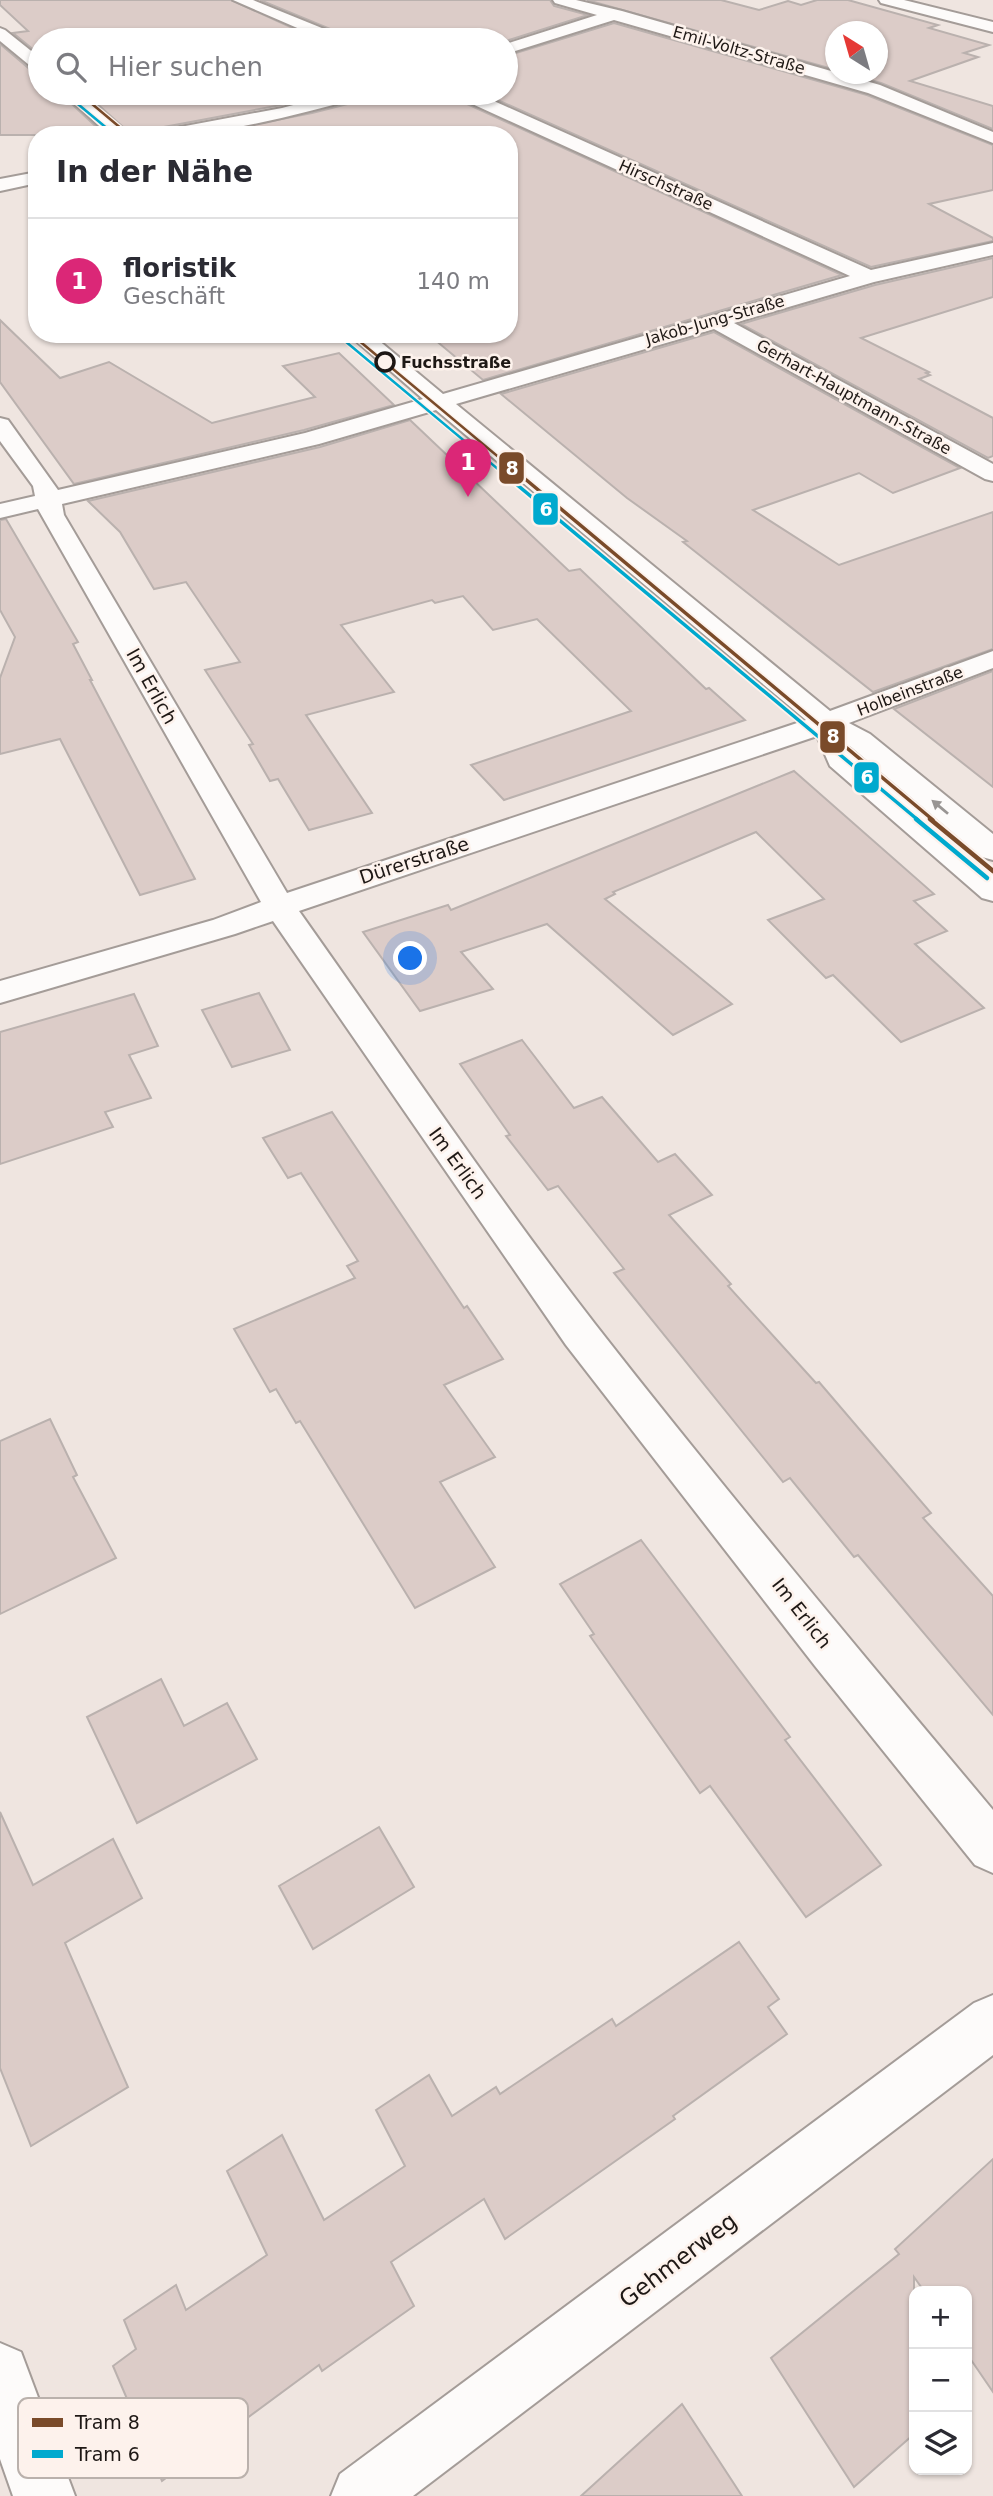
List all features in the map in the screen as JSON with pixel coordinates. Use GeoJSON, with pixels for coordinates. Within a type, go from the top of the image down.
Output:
{"type":"FeatureCollection","features":[{"type":"Feature","properties":{"kind":"street"},"geometry":{"type":"LineString","coordinates":[[240,0],[309,28]]}},
{"type":"Feature","properties":{"kind":"street","name":"Emil-Voltz-Straße"},"geometry":{"type":"LineString","coordinates":[[560,0],[874,89],[993,138]]}},
{"type":"Feature","properties":{"kind":"street"},"geometry":{"type":"LineString","coordinates":[[886,0],[993,27]]}},
{"type":"Feature","properties":{"kind":"street"},"geometry":{"type":"LineString","coordinates":[[518,45],[639,7]]}},
{"type":"Feature","properties":{"kind":"street"},"geometry":{"type":"LineString","coordinates":[[0,33],[28,56]]}},
{"type":"Feature","properties":{"kind":"street"},"geometry":{"type":"LineString","coordinates":[[85,105],[110,126]]}},
{"type":"Feature","properties":{"kind":"street"},"geometry":{"type":"LineString","coordinates":[[213,126],[313,105]]}},
{"type":"Feature","properties":{"kind":"street","name":"Hirschstraße"},"geometry":{"type":"LineString","coordinates":[[489,105],[869,277]]}},
{"type":"Feature","properties":{"kind":"street"},"geometry":{"type":"LineString","coordinates":[[0,185],[28,179]]}},
{"type":"Feature","properties":{"kind":"street","name":"Jakob-Jung-Straße"},"geometry":{"type":"LineString","coordinates":[[441,402],[714,320],[869,277],[993,249]]}},
{"type":"Feature","properties":{"kind":"street","name":"Gerhart-Hauptmann-Straße"},"geometry":{"type":"LineString","coordinates":[[714,320],[993,474]]}},
{"type":"Feature","properties":{"kind":"street"},"geometry":{"type":"LineString","coordinates":[[369,343],[827,723],[860,740],[993,850]]}},
{"type":"Feature","properties":{"kind":"street"},"geometry":{"type":"LineString","coordinates":[[0,511],[298,442],[441,402]]}},
{"type":"Feature","properties":{"kind":"street","name":"Im Erlich"},"geometry":{"type":"LineString","coordinates":[[0,425],[45,486],[52,515],[280,906],[439,1137],[580,1334],[823,1640],[993,1848]]}},
{"type":"Feature","properties":{"kind":"street","name":"Holbeinstraße"},"geometry":{"type":"LineString","coordinates":[[827,723],[993,659]]}},
{"type":"Feature","properties":{"kind":"street"},"geometry":{"type":"LineString","coordinates":[[827,723],[840,760],[993,891]]}},
{"type":"Feature","properties":{"kind":"street","name":"Dürerstraße"},"geometry":{"type":"LineString","coordinates":[[0,992],[224,927],[827,723]]}},
{"type":"Feature","properties":{"kind":"street","name":"Gehmerweg"},"geometry":{"type":"LineString","coordinates":[[362,2496],[624,2302],[993,2022]]}},
{"type":"Feature","properties":{"kind":"street"},"geometry":{"type":"LineString","coordinates":[[0,2374],[18,2424]]}},
{"type":"Feature","properties":{"kind":"street"},"geometry":{"type":"LineString","coordinates":[[38,2478],[44,2496]]}},
{"type":"Feature","properties":{"kind":"building"},"geometry":{"type":"Polygon","coordinates":[[[0,0],[231,0],[293,28],[28,28],[28,31],[0,5],[0,0]]]}},
{"type":"Feature","properties":{"kind":"building"},"geometry":{"type":"Polygon","coordinates":[[[260,0],[550,0],[554,6],[588,15],[518,37],[518,28],[328,28],[260,0]]]}},
{"type":"Feature","properties":{"kind":"building"},"geometry":{"type":"Polygon","coordinates":[[[587,0],[721,0],[759,10],[788,1],[801,5],[817,0],[848,0],[938,25],[929,28],[989,45],[964,53],[978,57],[910,81],[993,106],[993,129],[883,84],[888,84],[888,21],[825,21],[825,67],[587,0]]]}},
{"type":"Feature","properties":{"kind":"building"},"geometry":{"type":"Polygon","coordinates":[[[614,23],[867,95],[993,145],[993,190],[929,204],[993,238],[993,241],[871,267],[509,105],[518,105],[518,52],[614,23]]]}},
{"type":"Feature","properties":{"kind":"building"},"geometry":{"type":"Polygon","coordinates":[[[28,31],[28,45],[13,33],[28,31]]]}},
{"type":"Feature","properties":{"kind":"building"},"geometry":{"type":"Polygon","coordinates":[[[0,44],[28,68],[28,105],[73,105],[95,126],[28,126],[28,135],[0,135],[0,44]]]}},
{"type":"Feature","properties":{"kind":"building"},"geometry":{"type":"Polygon","coordinates":[[[98,105],[281,105],[169,126],[122,126],[98,105]]]}},
{"type":"Feature","properties":{"kind":"building"},"geometry":{"type":"Polygon","coordinates":[[[344,105],[469,105],[515,126],[247,126],[344,105]]]}},
{"type":"Feature","properties":{"kind":"building"},"geometry":{"type":"Polygon","coordinates":[[[518,127],[842,275],[483,380],[439,343],[518,343],[518,127]]]}},
{"type":"Feature","properties":{"kind":"building"},"geometry":{"type":"Polygon","coordinates":[[[993,258],[993,297],[861,338],[929,372],[926,373],[930,375],[919,379],[993,418],[993,456],[988,458],[741,324],[875,285],[993,258]]]}},
{"type":"Feature","properties":{"kind":"building"},"geometry":{"type":"Polygon","coordinates":[[[0,320],[60,378],[109,362],[212,423],[315,397],[283,366],[339,353],[394,405],[304,430],[74,484],[0,382],[0,320]]]}},
{"type":"Feature","properties":{"kind":"building"},"geometry":{"type":"Polygon","coordinates":[[[714,332],[960,468],[893,493],[859,473],[753,510],[839,565],[993,512],[993,649],[873,692],[683,542],[687,541],[627,498],[501,394],[714,332]]]}},
{"type":"Feature","properties":{"kind":"building"},"geometry":{"type":"Polygon","coordinates":[[[410,420],[569,571],[580,569],[706,689],[709,688],[745,720],[504,800],[471,765],[631,711],[537,619],[493,630],[463,596],[435,603],[432,600],[341,625],[394,692],[306,715],[372,813],[309,830],[278,779],[270,781],[249,745],[253,744],[205,670],[240,662],[186,582],[154,589],[120,532],[88,501],[320,447],[410,420]]]}},
{"type":"Feature","properties":{"kind":"building"},"geometry":{"type":"Polygon","coordinates":[[[6,519],[78,642],[73,644],[90,680],[195,879],[140,895],[60,739],[0,754],[0,678],[15,637],[0,610],[0,520],[6,519]]]}},
{"type":"Feature","properties":{"kind":"building"},"geometry":{"type":"Polygon","coordinates":[[[993,671],[993,787],[894,709],[993,671]]]}},
{"type":"Feature","properties":{"kind":"building"},"geometry":{"type":"Polygon","coordinates":[[[794,771],[934,894],[914,901],[947,931],[915,944],[984,1008],[901,1042],[833,975],[826,978],[768,920],[824,899],[756,832],[613,892],[615,894],[605,899],[732,1004],[673,1035],[547,924],[461,952],[493,989],[420,1011],[363,932],[448,905],[451,910],[794,771]]]}},
{"type":"Feature","properties":{"kind":"building"},"geometry":{"type":"Polygon","coordinates":[[[259,993],[290,1050],[232,1067],[202,1010],[259,993]]]}},
{"type":"Feature","properties":{"kind":"building"},"geometry":{"type":"Polygon","coordinates":[[[134,994],[158,1046],[129,1055],[151,1098],[105,1112],[113,1127],[0,1164],[0,1032],[134,994]]]}},
{"type":"Feature","properties":{"kind":"building"},"geometry":{"type":"Polygon","coordinates":[[[522,1040],[574,1108],[602,1097],[658,1162],[675,1154],[712,1195],[669,1215],[731,1284],[728,1286],[816,1383],[819,1382],[931,1513],[923,1518],[993,1596],[993,1715],[858,1555],[854,1557],[790,1478],[783,1482],[614,1273],[624,1269],[558,1186],[548,1190],[506,1136],[510,1135],[460,1064],[522,1040]]]}},
{"type":"Feature","properties":{"kind":"building"},"geometry":{"type":"Polygon","coordinates":[[[332,1112],[464,1308],[467,1306],[503,1359],[444,1385],[495,1457],[440,1482],[495,1567],[415,1608],[300,1421],[296,1423],[276,1389],[270,1392],[234,1329],[355,1278],[347,1266],[358,1261],[301,1173],[288,1178],[263,1138],[332,1112]]]}},
{"type":"Feature","properties":{"kind":"building"},"geometry":{"type":"Polygon","coordinates":[[[50,1419],[77,1475],[73,1477],[116,1558],[0,1614],[0,1441],[50,1419]]]}},
{"type":"Feature","properties":{"kind":"building"},"geometry":{"type":"Polygon","coordinates":[[[641,1540],[790,1737],[785,1740],[881,1865],[806,1917],[710,1786],[700,1793],[590,1636],[594,1634],[560,1584],[641,1540]]]}},
{"type":"Feature","properties":{"kind":"building"},"geometry":{"type":"Polygon","coordinates":[[[161,1679],[184,1726],[227,1703],[257,1759],[137,1823],[87,1717],[161,1679]]]}},
{"type":"Feature","properties":{"kind":"building"},"geometry":{"type":"Polygon","coordinates":[[[0,1812],[33,1885],[113,1839],[142,1898],[65,1943],[128,2087],[31,2146],[0,2068],[0,1812]]]}},
{"type":"Feature","properties":{"kind":"building"},"geometry":{"type":"Polygon","coordinates":[[[379,1827],[414,1887],[313,1949],[279,1886],[379,1827]]]}},
{"type":"Feature","properties":{"kind":"building"},"geometry":{"type":"Polygon","coordinates":[[[739,1942],[779,1999],[768,2007],[787,2034],[673,2116],[675,2119],[505,2239],[484,2199],[391,2262],[414,2306],[322,2371],[319,2365],[248,2417],[248,2398],[127,2398],[113,2366],[136,2349],[124,2320],[176,2285],[186,2310],[267,2255],[227,2171],[282,2135],[324,2220],[405,2166],[376,2110],[429,2075],[452,2116],[496,2087],[500,2094],[612,2019],[616,2026],[739,1942]]]}},
{"type":"Feature","properties":{"kind":"building"},"geometry":{"type":"Polygon","coordinates":[[[993,2159],[993,2392],[972,2361],[972,2286],[920,2286],[914,2277],[914,2286],[909,2286],[909,2438],[854,2487],[771,2358],[899,2254],[895,2249],[993,2159]]]}},
{"type":"Feature","properties":{"kind":"building"},"geometry":{"type":"Polygon","coordinates":[[[682,2404],[742,2496],[581,2496],[682,2404]]]}},
{"type":"Feature","properties":{"kind":"tram line","name":"6"},"geometry":{"type":"LineString","coordinates":[[79,105],[104,126]]}},
{"type":"Feature","properties":{"kind":"tram line","name":"8"},"geometry":{"type":"LineString","coordinates":[[93,105],[118,126]]}},
{"type":"Feature","properties":{"kind":"tram line","name":"6"},"geometry":{"type":"LineString","coordinates":[[347,343],[987,878]]}},
{"type":"Feature","properties":{"kind":"tram line","name":"8"},"geometry":{"type":"LineString","coordinates":[[362,343],[993,871]]}},
{"type":"Feature","properties":{"kind":"place","name":"Fuchsstraße"},"geometry":{"type":"Point","coordinates":[385,362]}},
{"type":"Feature","properties":{"kind":"place","name":"floristik"},"geometry":{"type":"Point","coordinates":[468,497]}}]}
